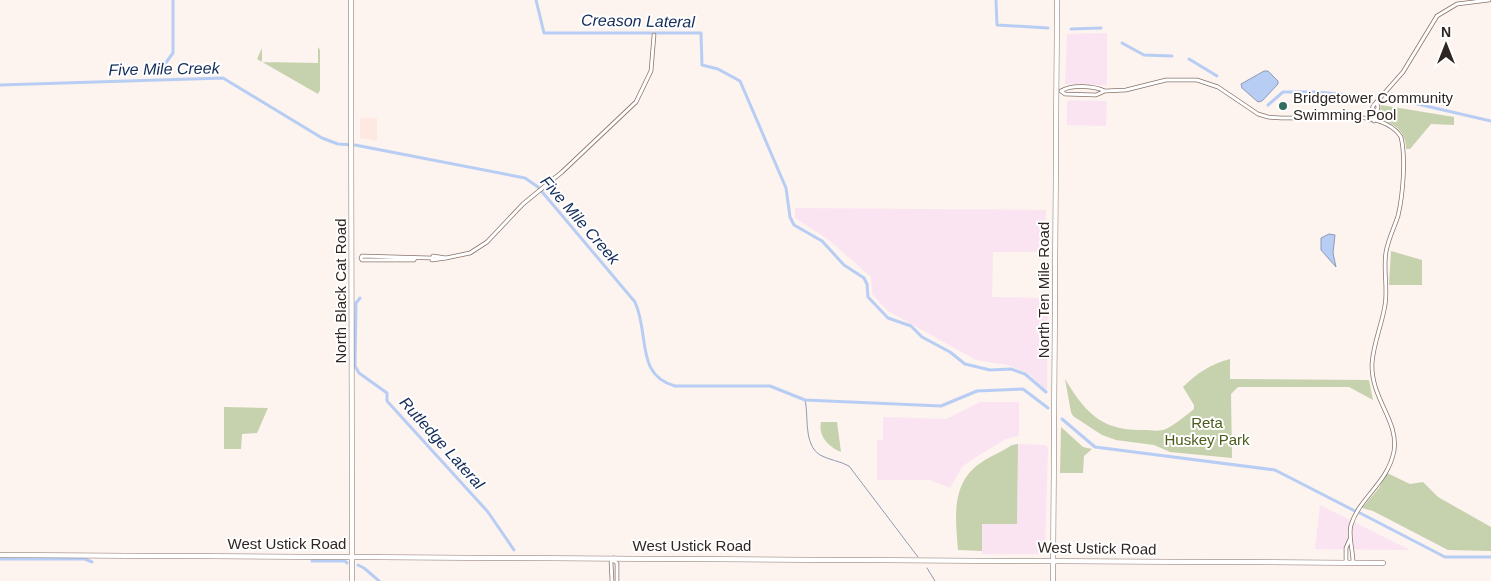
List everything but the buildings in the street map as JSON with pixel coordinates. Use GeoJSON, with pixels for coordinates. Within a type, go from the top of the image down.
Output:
{"type":"FeatureCollection","features":[{"type":"Feature","properties":{"kind":"main road","name":"North Black Cat Road"},"geometry":{"type":"LineString","coordinates":[[351,0],[353,258],[352,581]]}},
{"type":"Feature","properties":{"kind":"main road","name":"North Ten Mile Road"},"geometry":{"type":"LineString","coordinates":[[1053,581],[1059,91],[1058,0]]}},
{"type":"Feature","properties":{"kind":"main road","name":"West Ustick Road"},"geometry":{"type":"LineString","coordinates":[[0,555],[1383,563]]}},
{"type":"Feature","properties":{"kind":"street"},"geometry":{"type":"LineString","coordinates":[[1372,120],[1378,107],[1377,103],[1403,72],[1437,16],[1457,4],[1489,0]]}},
{"type":"Feature","properties":{"kind":"street"},"geometry":{"type":"LineString","coordinates":[[353,258],[361,258],[362,256],[414,256],[415,258],[442,260],[459,257],[478,248],[636,102],[651,72],[654,35]]}},
{"type":"Feature","properties":{"kind":"street"},"geometry":{"type":"LineString","coordinates":[[1059,91],[1066,94],[1096,95],[1105,91],[1126,90],[1166,80],[1197,80],[1218,86],[1258,114],[1268,117],[1292,119],[1345,116],[1372,120],[1394,129],[1401,137],[1402,194],[1386,253],[1385,303],[1372,368],[1376,395],[1392,427],[1394,445],[1391,459],[1378,487],[1363,501],[1351,524],[1350,539],[1346,548],[1346,562]]}},
{"type":"Feature","properties":{"kind":"street"},"geometry":{"type":"LineString","coordinates":[[1059,91],[1066,88],[1096,87],[1105,91]]}},
{"type":"Feature","properties":{"kind":"street"},"geometry":{"type":"LineString","coordinates":[[1350,539],[1353,548],[1353,562]]}},
{"type":"Feature","properties":{"kind":"street"},"geometry":{"type":"LineString","coordinates":[[612,581],[612,562],[614,559]]}},
{"type":"Feature","properties":{"kind":"street"},"geometry":{"type":"LineString","coordinates":[[614,559],[617,563],[617,581]]}},
{"type":"Feature","properties":{"kind":"shaded area"},"geometry":{"type":"Polygon","coordinates":[[[1107,33],[1107,85],[1065,84],[1067,34],[1107,33]]]}},
{"type":"Feature","properties":{"kind":"shaded area"},"geometry":{"type":"Polygon","coordinates":[[[1069,100],[1107,101],[1106,126],[1067,125],[1067,103],[1069,100]]]}},
{"type":"Feature","properties":{"kind":"shaded area"},"geometry":{"type":"Polygon","coordinates":[[[360,118],[377,118],[377,141],[360,138],[360,118]]]}},
{"type":"Feature","properties":{"kind":"shaded area"},"geometry":{"type":"Polygon","coordinates":[[[795,208],[1046,210],[1045,252],[993,252],[992,297],[1048,298],[1047,391],[1028,373],[1007,365],[976,360],[888,311],[872,294],[871,277],[829,240],[795,218],[795,208]]]}},
{"type":"Feature","properties":{"kind":"shaded area"},"geometry":{"type":"Polygon","coordinates":[[[980,402],[1019,402],[1019,436],[1006,439],[971,460],[962,467],[950,488],[930,480],[877,480],[877,440],[883,440],[883,417],[946,419],[980,402]]]}},
{"type":"Feature","properties":{"kind":"shaded area"},"geometry":{"type":"Polygon","coordinates":[[[1018,444],[1046,445],[1048,448],[1045,551],[1042,554],[982,554],[982,524],[1017,524],[1018,444]]]}},
{"type":"Feature","properties":{"kind":"shaded area"},"geometry":{"type":"Polygon","coordinates":[[[1320,505],[1410,550],[1315,549],[1320,505]]]}},
{"type":"Feature","properties":{"kind":"green space"},"geometry":{"type":"Polygon","coordinates":[[[318,47],[320,50],[320,90],[318,94],[262,62],[318,63],[318,47]]]}},
{"type":"Feature","properties":{"kind":"green space"},"geometry":{"type":"Polygon","coordinates":[[[262,48],[262,62],[257,59],[262,48]]]}},
{"type":"Feature","properties":{"kind":"green space"},"geometry":{"type":"Polygon","coordinates":[[[1381,105],[1454,117],[1454,125],[1431,124],[1410,149],[1406,149],[1401,132],[1378,118],[1381,105]]]}},
{"type":"Feature","properties":{"kind":"green space"},"geometry":{"type":"Polygon","coordinates":[[[1391,251],[1422,260],[1422,285],[1389,285],[1391,251]]]}},
{"type":"Feature","properties":{"kind":"green space","name":"Reta Huskey Park"},"geometry":{"type":"Polygon","coordinates":[[[1230,359],[1230,379],[1369,380],[1373,400],[1349,387],[1238,387],[1231,394],[1232,458],[1170,452],[1154,445],[1116,440],[1102,435],[1073,416],[1071,412],[1065,379],[1087,410],[1105,423],[1128,429],[1164,430],[1194,409],[1194,405],[1183,387],[1205,370],[1230,359]]]}},
{"type":"Feature","properties":{"kind":"green space"},"geometry":{"type":"Polygon","coordinates":[[[224,407],[268,408],[257,433],[242,434],[241,449],[224,449],[224,407]]]}},
{"type":"Feature","properties":{"kind":"green space"},"geometry":{"type":"Polygon","coordinates":[[[821,422],[837,422],[841,452],[825,441],[821,432],[821,422]]]}},
{"type":"Feature","properties":{"kind":"green space"},"geometry":{"type":"Polygon","coordinates":[[[1061,427],[1083,447],[1092,449],[1084,456],[1083,473],[1060,473],[1061,427]]]}},
{"type":"Feature","properties":{"kind":"green space"},"geometry":{"type":"Polygon","coordinates":[[[1018,444],[1017,524],[982,524],[982,551],[958,550],[956,507],[961,487],[966,477],[982,462],[1012,445],[1018,444]]]}},
{"type":"Feature","properties":{"kind":"green space"},"geometry":{"type":"Polygon","coordinates":[[[1387,473],[1410,484],[1423,482],[1438,497],[1491,527],[1491,551],[1448,550],[1373,511],[1362,508],[1379,488],[1387,473]]]}},
{"type":"Feature","properties":{"kind":"water"},"geometry":{"type":"Polygon","coordinates":[[[1264,71],[1268,71],[1278,81],[1278,84],[1262,101],[1258,102],[1242,88],[1241,84],[1264,71]]]}},
{"type":"Feature","properties":{"kind":"water"},"geometry":{"type":"Polygon","coordinates":[[[1329,234],[1335,235],[1333,253],[1336,267],[1321,250],[1321,238],[1329,234]]]}},
{"type":"Feature","properties":{"kind":"waterway"},"geometry":{"type":"LineString","coordinates":[[159,72],[173,53],[173,0]]}},
{"type":"Feature","properties":{"kind":"waterway","name":"Creason Lateral"},"geometry":{"type":"LineString","coordinates":[[536,0],[544,33],[701,33],[702,65],[718,69],[740,81],[786,188],[790,217],[794,225],[822,241],[844,265],[864,278],[867,284],[868,297],[888,318],[911,326],[922,337],[950,352],[965,364],[990,370],[1011,369],[1025,374],[1046,392]]}},
{"type":"Feature","properties":{"kind":"waterway"},"geometry":{"type":"LineString","coordinates":[[996,0],[997,25],[1048,28]]}},
{"type":"Feature","properties":{"kind":"waterway"},"geometry":{"type":"LineString","coordinates":[[1071,29],[1101,28]]}},
{"type":"Feature","properties":{"kind":"waterway"},"geometry":{"type":"LineString","coordinates":[[1122,43],[1144,55],[1172,56]]}},
{"type":"Feature","properties":{"kind":"waterway"},"geometry":{"type":"LineString","coordinates":[[1189,59],[1217,76]]}},
{"type":"Feature","properties":{"kind":"waterway","name":"Five Mile Creek"},"geometry":{"type":"LineString","coordinates":[[0,85],[223,78],[322,138],[338,144],[355,145],[525,178],[538,187],[635,302],[649,363],[654,373],[662,381],[675,386],[770,386],[805,400],[941,406],[977,391],[1023,389],[1048,408]]}},
{"type":"Feature","properties":{"kind":"waterway"},"geometry":{"type":"LineString","coordinates":[[1268,105],[1283,92],[1317,92],[1369,97]]}},
{"type":"Feature","properties":{"kind":"waterway"},"geometry":{"type":"LineString","coordinates":[[1386,100],[1413,103],[1491,121]]}},
{"type":"Feature","properties":{"kind":"waterway","name":"Rutledge Lateral"},"geometry":{"type":"LineString","coordinates":[[360,298],[356,303],[355,366],[359,373],[387,393],[387,401],[488,512],[514,550]]}},
{"type":"Feature","properties":{"kind":"waterway"},"geometry":{"type":"LineString","coordinates":[[805,400],[809,437],[815,450],[823,457],[849,466],[918,557]]}},
{"type":"Feature","properties":{"kind":"waterway"},"geometry":{"type":"LineString","coordinates":[[1062,419],[1095,447],[1275,470],[1355,511]]}},
{"type":"Feature","properties":{"kind":"waterway"},"geometry":{"type":"LineString","coordinates":[[1360,513],[1445,557],[1491,557]]}},
{"type":"Feature","properties":{"kind":"waterway"},"geometry":{"type":"LineString","coordinates":[[0,559],[85,559],[92,562]]}},
{"type":"Feature","properties":{"kind":"waterway"},"geometry":{"type":"LineString","coordinates":[[312,561],[345,561],[347,563]]}},
{"type":"Feature","properties":{"kind":"waterway"},"geometry":{"type":"LineString","coordinates":[[358,565],[379,581]]}},
{"type":"Feature","properties":{"kind":"waterway"},"geometry":{"type":"LineString","coordinates":[[927,568],[935,581]]}},
{"type":"Feature","properties":{"kind":"place","name":"Bridgetower Community Swimming Pool"},"geometry":{"type":"Point","coordinates":[1283,106]}}]}
